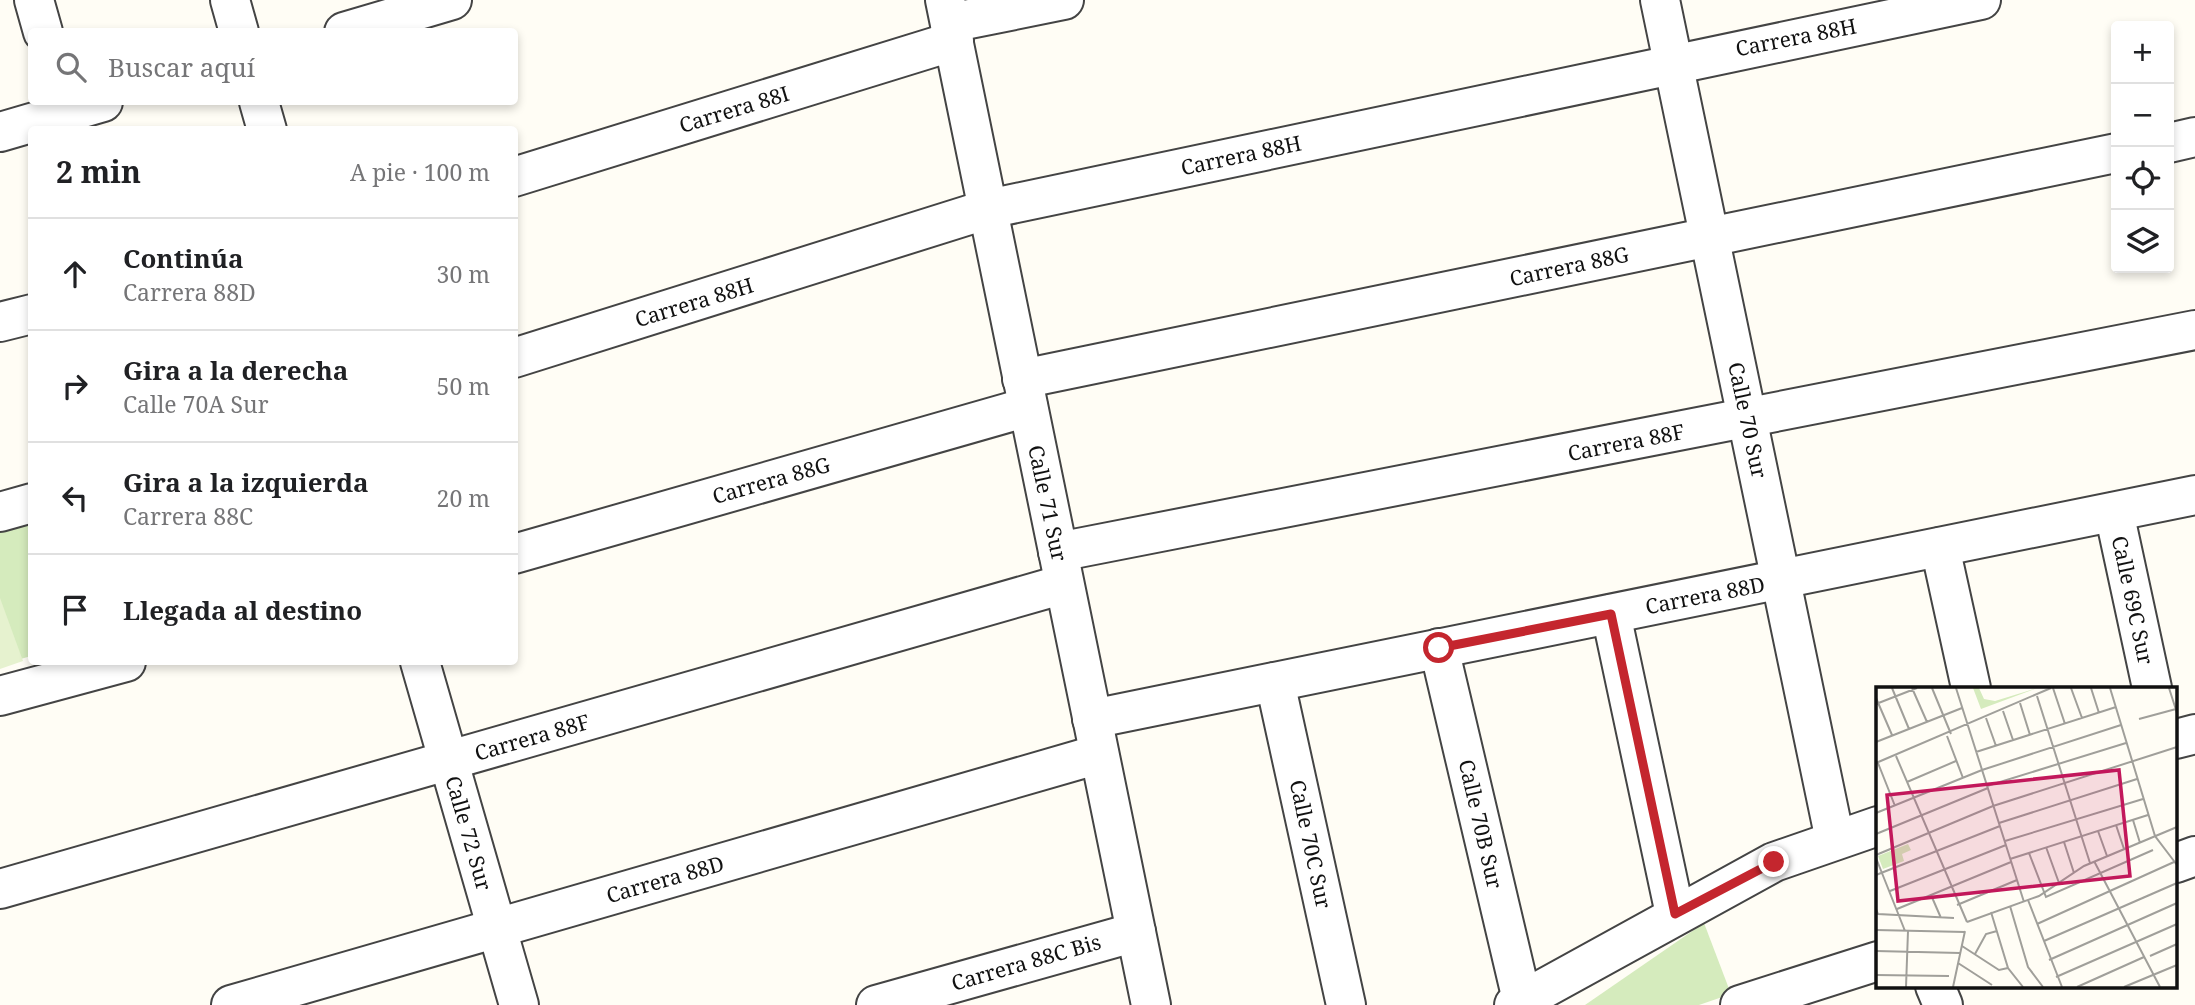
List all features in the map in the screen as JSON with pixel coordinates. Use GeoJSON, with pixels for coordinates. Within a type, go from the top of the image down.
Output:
{"type":"FeatureCollection","features":[{"type":"Feature","properties":{"kind":"street"},"geometry":{"type":"LineString","coordinates":[[34,0],[42,28]]}},
{"type":"Feature","properties":{"kind":"street"},"geometry":{"type":"LineString","coordinates":[[230,0],[238,28]]}},
{"type":"Feature","properties":{"kind":"street"},"geometry":{"type":"LineString","coordinates":[[358,28],[452,0]]}},
{"type":"Feature","properties":{"kind":"street","name":"Carrera 88I"},"geometry":{"type":"LineString","coordinates":[[518,176],[950,21],[1064,0]]}},
{"type":"Feature","properties":{"kind":"street","name":"Calle 70 Sur"},"geometry":{"type":"LineString","coordinates":[[1660,0],[1835,840]]}},
{"type":"Feature","properties":{"kind":"street","name":"Carrera 88H"},"geometry":{"type":"LineString","coordinates":[[518,357],[988,209],[1673,62],[1981,0]]}},
{"type":"Feature","properties":{"kind":"street","name":"Calle 71 Sur"},"geometry":{"type":"LineString","coordinates":[[950,21],[1151,1005]]}},
{"type":"Feature","properties":{"kind":"street"},"geometry":{"type":"LineString","coordinates":[[260,105],[266,126]]}},
{"type":"Feature","properties":{"kind":"street"},"geometry":{"type":"LineString","coordinates":[[0,132],[64,107]]}},
{"type":"Feature","properties":{"kind":"street"},"geometry":{"type":"LineString","coordinates":[[2174,142],[2195,137]]}},
{"type":"Feature","properties":{"kind":"street","name":"Carrera 88G"},"geometry":{"type":"LineString","coordinates":[[518,553],[1025,393],[1710,237],[2111,154]]}},
{"type":"Feature","properties":{"kind":"street"},"geometry":{"type":"LineString","coordinates":[[0,322],[28,315]]}},
{"type":"Feature","properties":{"kind":"street","name":"Carrera 88F"},"geometry":{"type":"LineString","coordinates":[[0,888],[448,761],[1061,568],[1747,418],[2195,330]]}},
{"type":"Feature","properties":{"kind":"street","name":"Carrera 88D"},"geometry":{"type":"LineString","coordinates":[[231,1005],[316,993],[496,927],[1275,682],[2195,495]]}},
{"type":"Feature","properties":{"kind":"street"},"geometry":{"type":"LineString","coordinates":[[0,512],[28,504]]}},
{"type":"Feature","properties":{"kind":"street","name":"Calle 69C Sur"},"geometry":{"type":"LineString","coordinates":[[2114,512],[2152,687]]}},
{"type":"Feature","properties":{"kind":"street"},"geometry":{"type":"LineString","coordinates":[[1940,547],[1972,687]]}},
{"type":"Feature","properties":{"kind":"street"},"geometry":{"type":"LineString","coordinates":[[1611,614],[1675,914]]}},
{"type":"Feature","properties":{"kind":"street","name":"Calle 70B Sur"},"geometry":{"type":"LineString","coordinates":[[1439,648],[1518,1003]]}},
{"type":"Feature","properties":{"kind":"street"},"geometry":{"type":"LineString","coordinates":[[0,696],[115,665]]}},
{"type":"Feature","properties":{"kind":"street","name":"Calle 72 Sur"},"geometry":{"type":"LineString","coordinates":[[421,665],[519,1005]]}},
{"type":"Feature","properties":{"kind":"street","name":"Calle 70C Sur"},"geometry":{"type":"LineString","coordinates":[[1275,682],[1346,1005]]}},
{"type":"Feature","properties":{"kind":"street"},"geometry":{"type":"LineString","coordinates":[[2178,738],[2195,734]]}},
{"type":"Feature","properties":{"kind":"street"},"geometry":{"type":"LineString","coordinates":[[1518,1003],[1675,914],[1774,862],[1835,840],[1876,832]]}},
{"type":"Feature","properties":{"kind":"street"},"geometry":{"type":"LineString","coordinates":[[2178,862],[2195,856]]}},
{"type":"Feature","properties":{"kind":"street","name":"Carrera 88C Bis"},"geometry":{"type":"LineString","coordinates":[[876,1005],[1136,932]]}},
{"type":"Feature","properties":{"kind":"street"},"geometry":{"type":"LineString","coordinates":[[1740,1005],[1876,962]]}},
{"type":"Feature","properties":{"kind":"street"},"geometry":{"type":"LineString","coordinates":[[1936,988],[1943,1005]]}},
{"type":"Feature","properties":{"kind":"green space"},"geometry":{"type":"Polygon","coordinates":[[[28,520],[28,657],[0,665],[0,528],[28,520]]]}},
{"type":"Feature","properties":{"kind":"green space"},"geometry":{"type":"Polygon","coordinates":[[[0,598],[23,661],[0,669],[0,598]]]}},
{"type":"Feature","properties":{"kind":"green space"},"geometry":{"type":"Polygon","coordinates":[[[1704,923],[1731,994],[1699,1005],[1585,1005],[1704,923]]]}},
{"type":"Feature","properties":{"kind":"route"},"geometry":{"type":"LineString","coordinates":[[1439,648],[1611,614],[1675,914],[1774,862]]}}]}
